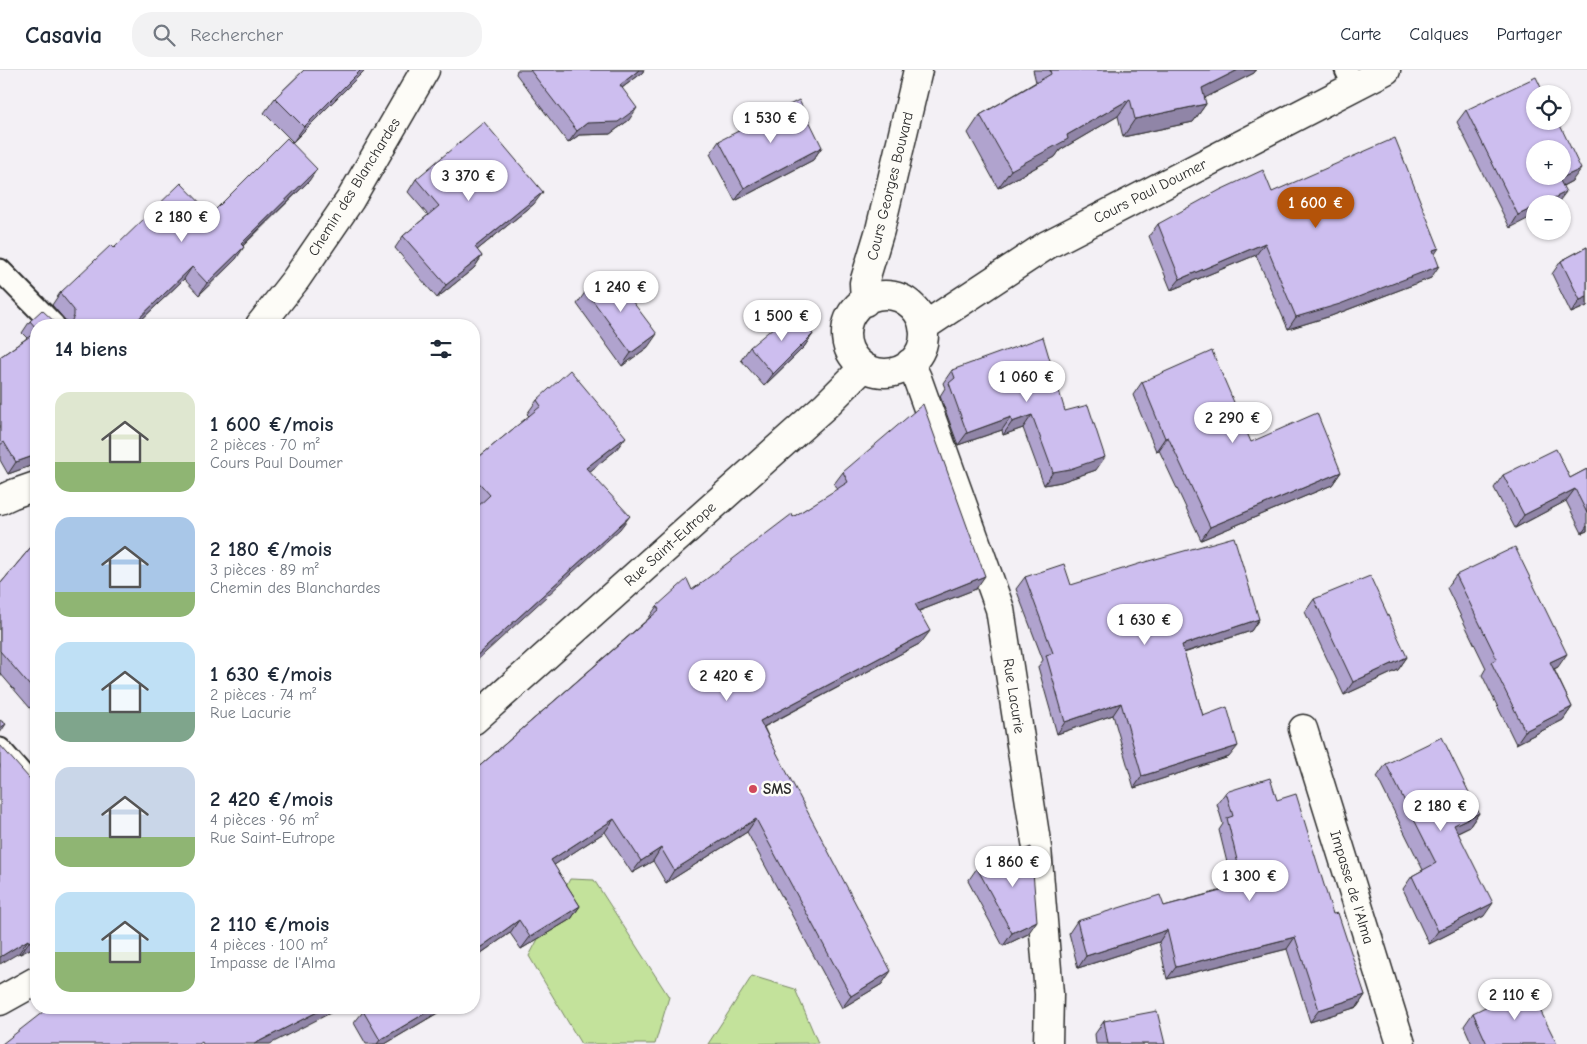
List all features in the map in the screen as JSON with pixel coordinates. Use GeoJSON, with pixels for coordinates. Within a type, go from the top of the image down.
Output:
{"type":"FeatureCollection","features":[{"type":"Feature","properties":{"kind":"street","name":"Chemin des Blanchardes"},"geometry":{"type":"LineString","coordinates":[[265,319],[296,279],[350,200],[425,70]]}},
{"type":"Feature","properties":{"kind":"street","name":"Cours Georges Bouvard"},"geometry":{"type":"LineString","coordinates":[[865,302],[864,283],[880,230],[918,70]]}},
{"type":"Feature","properties":{"kind":"street","name":"Cours Paul Doumer"},"geometry":{"type":"LineString","coordinates":[[923,327],[1047,244],[1350,78],[1386,70]]}},
{"type":"Feature","properties":{"kind":"street"},"geometry":{"type":"LineString","coordinates":[[884,295],[897,297],[909,303],[917,312],[923,327],[924,336],[921,349],[904,368],[892,373],[879,372],[864,367],[856,361],[849,350],[846,338],[847,325],[852,313],[860,303],[884,295]]}},
{"type":"Feature","properties":{"kind":"street","name":"Rue Lacurie"},"geometry":{"type":"LineString","coordinates":[[910,363],[918,378],[1000,609],[1037,848],[1049,994],[1048,1044]]}},
{"type":"Feature","properties":{"kind":"street","name":"Rue Saint-Eutrope"},"geometry":{"type":"LineString","coordinates":[[480,715],[826,405],[864,367]]}},
{"type":"Feature","properties":{"kind":"street"},"geometry":{"type":"LineString","coordinates":[[0,500],[30,488]]}},
{"type":"Feature","properties":{"kind":"street","name":"Impasse de l'Alma"},"geometry":{"type":"LineString","coordinates":[[1303,729],[1401,1044]]}},
{"type":"Feature","properties":{"kind":"street"},"geometry":{"type":"LineString","coordinates":[[0,1001],[30,984]]}},
{"type":"Feature","properties":{"kind":"lane"},"geometry":{"type":"LineString","coordinates":[[0,270],[48,319]]}},
{"type":"Feature","properties":{"kind":"lane"},"geometry":{"type":"LineString","coordinates":[[0,749],[30,783]]}},
{"type":"Feature","properties":{"kind":"green space"},"geometry":{"type":"Polygon","coordinates":[[[570,879],[594,880],[669,997],[655,1044],[581,1044],[529,956],[570,879]]]}},
{"type":"Feature","properties":{"kind":"green space"},"geometry":{"type":"Polygon","coordinates":[[[752,976],[795,989],[818,1043],[708,1044],[752,976]]]}},
{"type":"Feature","properties":{"kind":"building"},"geometry":{"type":"Polygon","coordinates":[[[304,70],[361,70],[304,127],[275,98],[304,70]]]}},
{"type":"Feature","properties":{"kind":"building"},"geometry":{"type":"Polygon","coordinates":[[[530,70],[639,70],[620,85],[637,108],[618,122],[587,123],[577,131],[530,70]]]}},
{"type":"Feature","properties":{"kind":"building"},"geometry":{"type":"Polygon","coordinates":[[[1050,70],[1238,70],[1202,88],[1206,104],[1135,119],[1130,99],[1067,135],[1068,139],[1011,170],[980,115],[1051,74],[1050,70]]]}},
{"type":"Feature","properties":{"kind":"building"},"geometry":{"type":"Polygon","coordinates":[[[1536,77],[1540,85],[1526,85],[1526,130],[1562,130],[1567,140],[1526,140],[1526,185],[1562,185],[1566,192],[1560,195],[1526,195],[1526,211],[1518,215],[1466,110],[1536,77]]]}},
{"type":"Feature","properties":{"kind":"building"},"geometry":{"type":"Polygon","coordinates":[[[799,100],[822,147],[744,188],[719,141],[799,100]]]}},
{"type":"Feature","properties":{"kind":"building"},"geometry":{"type":"Polygon","coordinates":[[[484,122],[543,192],[475,247],[482,256],[446,285],[403,236],[439,206],[416,179],[484,122]]]}},
{"type":"Feature","properties":{"kind":"building"},"geometry":{"type":"Polygon","coordinates":[[[287,138],[317,169],[241,244],[244,247],[207,283],[192,267],[138,319],[72,319],[74,310],[60,293],[111,245],[114,248],[181,183],[211,214],[287,138]]]}},
{"type":"Feature","properties":{"kind":"building"},"geometry":{"type":"Polygon","coordinates":[[[1395,138],[1439,248],[1433,250],[1439,266],[1340,304],[1296,317],[1265,243],[1180,279],[1158,224],[1220,190],[1263,170],[1272,192],[1395,138]]]}},
{"type":"Feature","properties":{"kind":"building"},"geometry":{"type":"Polygon","coordinates":[[[1571,148],[1581,169],[1571,174],[1571,148]]]}},
{"type":"Feature","properties":{"kind":"building"},"geometry":{"type":"Polygon","coordinates":[[[1587,247],[1587,297],[1580,300],[1561,261],[1587,247]]]}},
{"type":"Feature","properties":{"kind":"building"},"geometry":{"type":"Polygon","coordinates":[[[611,273],[657,334],[631,353],[586,291],[611,273]]]}},
{"type":"Feature","properties":{"kind":"building"},"geometry":{"type":"Polygon","coordinates":[[[42,310],[52,319],[32,319],[42,310]]]}},
{"type":"Feature","properties":{"kind":"building"},"geometry":{"type":"Polygon","coordinates":[[[792,312],[813,334],[773,374],[750,347],[792,312]]]}},
{"type":"Feature","properties":{"kind":"building"},"geometry":{"type":"Polygon","coordinates":[[[30,336],[30,457],[16,462],[4,442],[0,445],[0,357],[30,336]]]}},
{"type":"Feature","properties":{"kind":"building"},"geometry":{"type":"Polygon","coordinates":[[[1043,337],[1065,411],[1088,405],[1105,457],[1070,469],[1053,472],[1032,415],[1012,422],[1011,417],[967,433],[949,383],[955,378],[952,370],[1043,337]]]}},
{"type":"Feature","properties":{"kind":"building"},"geometry":{"type":"Polygon","coordinates":[[[1212,351],[1251,442],[1317,413],[1341,472],[1210,527],[1168,437],[1165,438],[1142,382],[1212,351]]]}},
{"type":"Feature","properties":{"kind":"building"},"geometry":{"type":"Polygon","coordinates":[[[570,370],[626,437],[586,468],[630,516],[480,653],[480,504],[490,495],[480,484],[480,456],[541,406],[537,400],[570,370]]]}},
{"type":"Feature","properties":{"kind":"building"},"geometry":{"type":"Polygon","coordinates":[[[923,404],[985,576],[915,604],[930,631],[760,721],[891,971],[851,996],[756,819],[674,870],[661,848],[641,861],[614,819],[551,860],[580,906],[530,937],[519,920],[480,948],[480,766],[659,610],[657,606],[687,579],[692,590],[792,514],[793,517],[848,482],[843,472],[923,404]]]}},
{"type":"Feature","properties":{"kind":"building"},"geometry":{"type":"Polygon","coordinates":[[[1556,449],[1570,478],[1587,469],[1587,513],[1575,489],[1524,515],[1503,475],[1556,449]]]}},
{"type":"Feature","properties":{"kind":"building"},"geometry":{"type":"Polygon","coordinates":[[[1234,537],[1259,619],[1182,645],[1203,716],[1227,707],[1238,746],[1142,776],[1121,703],[1065,722],[1046,655],[1053,653],[1025,577],[1064,564],[1071,585],[1234,537]]]}},
{"type":"Feature","properties":{"kind":"building"},"geometry":{"type":"Polygon","coordinates":[[[1515,547],[1567,654],[1550,662],[1572,707],[1525,731],[1491,662],[1497,659],[1456,575],[1515,547]]]}},
{"type":"Feature","properties":{"kind":"building"},"geometry":{"type":"Polygon","coordinates":[[[30,548],[30,686],[0,651],[1,583],[30,548]]]}},
{"type":"Feature","properties":{"kind":"building"},"geometry":{"type":"Polygon","coordinates":[[[1370,576],[1407,657],[1353,682],[1314,599],[1370,576]]]}},
{"type":"Feature","properties":{"kind":"building"},"geometry":{"type":"Polygon","coordinates":[[[0,720],[6,724],[0,728],[0,720]]]}},
{"type":"Feature","properties":{"kind":"building"},"geometry":{"type":"Polygon","coordinates":[[[1442,737],[1479,813],[1454,825],[1493,903],[1438,931],[1412,876],[1436,863],[1386,764],[1442,737]]]}},
{"type":"Feature","properties":{"kind":"building"},"geometry":{"type":"Polygon","coordinates":[[[0,745],[30,779],[30,941],[28,940],[0,957],[0,745]]]}},
{"type":"Feature","properties":{"kind":"building"},"geometry":{"type":"Polygon","coordinates":[[[1270,778],[1277,800],[1296,794],[1333,914],[1338,913],[1365,995],[1319,1010],[1295,937],[1176,967],[1167,930],[1086,956],[1077,921],[1160,895],[1164,906],[1243,885],[1227,818],[1233,816],[1226,792],[1270,778]]]}},
{"type":"Feature","properties":{"kind":"building"},"geometry":{"type":"Polygon","coordinates":[[[1031,847],[1037,921],[1012,933],[977,868],[1031,847]]]}},
{"type":"Feature","properties":{"kind":"building"},"geometry":{"type":"Polygon","coordinates":[[[1528,986],[1557,1044],[1487,1044],[1473,1013],[1528,986]]]}},
{"type":"Feature","properties":{"kind":"building"},"geometry":{"type":"Polygon","coordinates":[[[1157,1011],[1165,1044],[1108,1044],[1104,1021],[1157,1011]]]}},
{"type":"Feature","properties":{"kind":"building"},"geometry":{"type":"Polygon","coordinates":[[[40,1014],[313,1014],[254,1044],[203,1044],[202,1042],[199,1044],[2,1044],[40,1014]]]}},
{"type":"Feature","properties":{"kind":"building"},"geometry":{"type":"Polygon","coordinates":[[[365,1014],[424,1014],[380,1040],[365,1014]]]}},
{"type":"Feature","properties":{"kind":"place","name":"SMS"},"geometry":{"type":"Point","coordinates":[753,789]}}]}
